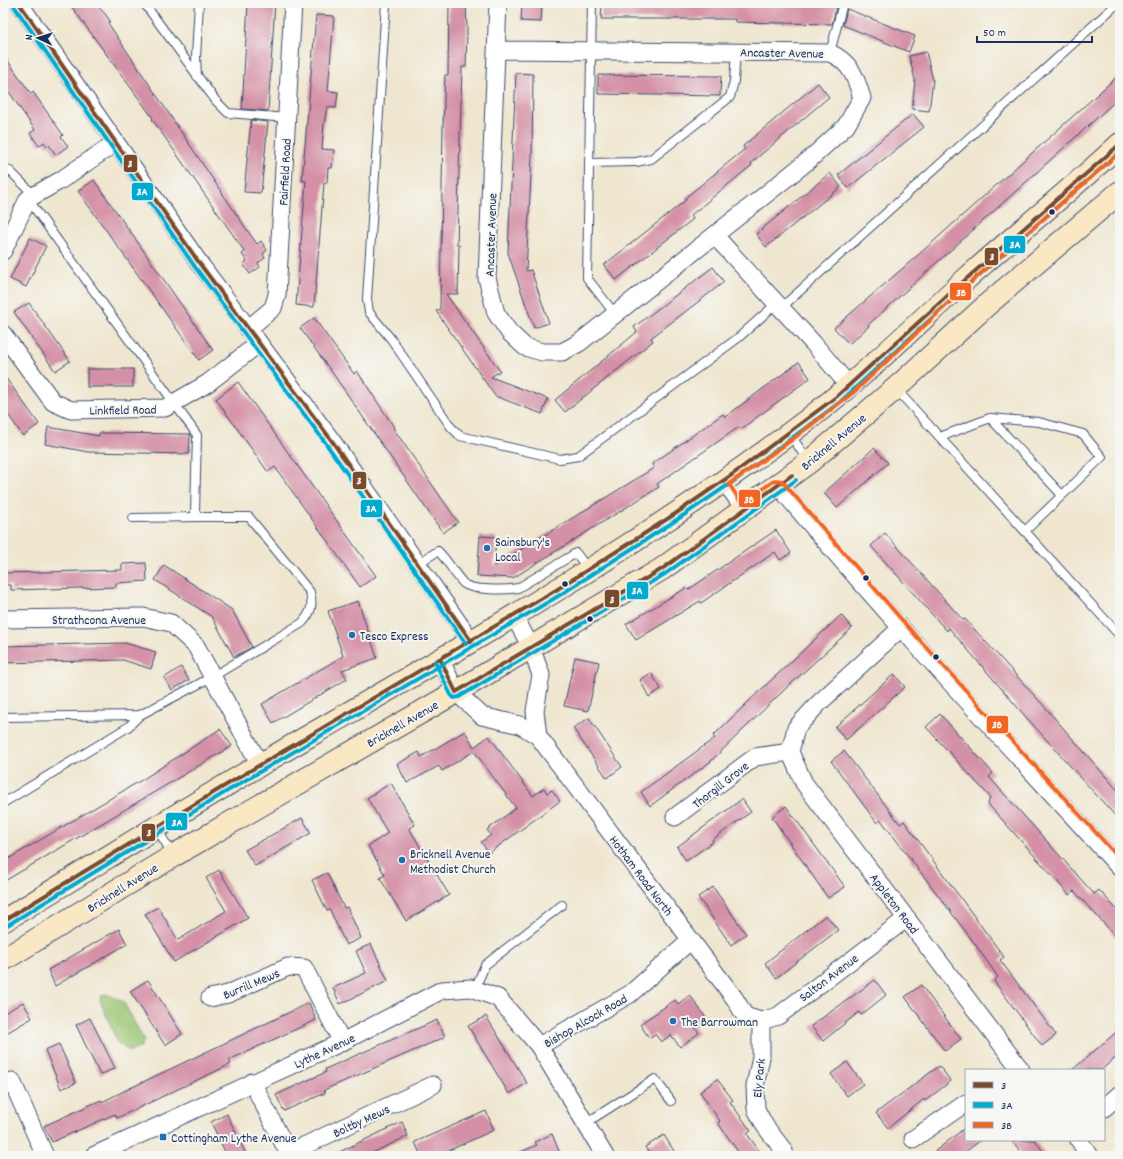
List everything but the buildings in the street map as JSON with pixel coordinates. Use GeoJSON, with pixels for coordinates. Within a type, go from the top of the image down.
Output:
{"type":"FeatureCollection","features":[{"type":"Feature","properties":{"kind":"street"},"geometry":{"type":"LineString","coordinates":[[19,3],[115,143],[258,344],[332,441],[471,641]]}},
{"type":"Feature","properties":{"kind":"street","name":"Fairfield Road"},"geometry":{"type":"LineString","coordinates":[[248,329],[273,308],[277,295],[293,3]]}},
{"type":"Feature","properties":{"kind":"street","name":"Ancaster Avenue"},"geometry":{"type":"LineString","coordinates":[[497,50],[830,53],[839,56],[855,74],[862,98],[846,126],[810,160],[715,236],[579,343],[562,352],[542,352],[525,347],[509,332],[496,313],[487,278],[498,3]]}},
{"type":"Feature","properties":{"kind":"street"},"geometry":{"type":"LineString","coordinates":[[3,251],[31,197],[115,143]]}},
{"type":"Feature","properties":{"kind":"street"},"geometry":{"type":"LineString","coordinates":[[3,921],[260,765],[514,616],[653,530],[721,483],[790,434],[850,387],[967,278],[1120,144]]}},
{"type":"Feature","properties":{"kind":"street","name":"Bricknell Avenue"},"geometry":{"type":"LineString","coordinates":[[3,960],[173,856],[456,692],[662,568],[809,462],[896,388],[990,303],[1120,192]]}},
{"type":"Feature","properties":{"kind":"street"},"geometry":{"type":"LineString","coordinates":[[715,236],[779,305],[850,387]]}},
{"type":"Feature","properties":{"kind":"street"},"geometry":{"type":"LineString","coordinates":[[967,278],[990,303]]}},
{"type":"Feature","properties":{"kind":"street","name":"Linkfield Road"},"geometry":{"type":"LineString","coordinates":[[3,334],[53,402],[71,410],[142,410],[165,408],[208,383],[258,344]]}},
{"type":"Feature","properties":{"kind":"street"},"geometry":{"type":"LineString","coordinates":[[778,485],[829,547],[901,628],[1120,868]]}},
{"type":"Feature","properties":{"kind":"street"},"geometry":{"type":"LineString","coordinates":[[514,616],[531,647],[541,675],[535,711],[538,736]]}},
{"type":"Feature","properties":{"kind":"street","name":"Strathcona Avenue"},"geometry":{"type":"LineString","coordinates":[[3,620],[143,617],[171,624],[196,646],[260,765]]}},
{"type":"Feature","properties":{"kind":"street"},"geometry":{"type":"LineString","coordinates":[[790,752],[796,728],[819,703],[901,628]]}},
{"type":"Feature","properties":{"kind":"street","name":"Hotham Road North"},"geometry":{"type":"LineString","coordinates":[[440,659],[456,692],[482,716],[520,725],[538,736],[691,940],[745,1016],[761,1020]]}},
{"type":"Feature","properties":{"kind":"street","name":"Thorgill Grove"},"geometry":{"type":"LineString","coordinates":[[675,818],[755,757],[790,752]]}},
{"type":"Feature","properties":{"kind":"street","name":"Appleton Road"},"geometry":{"type":"LineString","coordinates":[[790,752],[804,783],[907,918],[1018,1069]]}},
{"type":"Feature","properties":{"kind":"street","name":"Salton Avenue"},"geometry":{"type":"LineString","coordinates":[[761,1020],[778,1016],[907,918]]}},
{"type":"Feature","properties":{"kind":"street","name":"Bishop Alcock Road"},"geometry":{"type":"LineString","coordinates":[[604,1156],[586,1123],[539,1046],[630,994],[691,940]]}},
{"type":"Feature","properties":{"kind":"street","name":"Burrill Mews"},"geometry":{"type":"LineString","coordinates":[[210,998],[228,994],[288,967],[304,968],[342,1042]]}},
{"type":"Feature","properties":{"kind":"street","name":"Lythe Avenue"},"geometry":{"type":"LineString","coordinates":[[93,1156],[342,1042],[442,990],[471,988],[498,998],[539,1046]]}},
{"type":"Feature","properties":{"kind":"street","name":"Ely Park"},"geometry":{"type":"LineString","coordinates":[[761,1020],[761,1057],[755,1086],[756,1109],[784,1151]]}},
{"type":"Feature","properties":{"kind":"street"},"geometry":{"type":"LineString","coordinates":[[12,1081],[44,1156]]}},
{"type":"Feature","properties":{"kind":"street","name":"Boltby Mews"},"geometry":{"type":"LineString","coordinates":[[252,1082],[289,1154],[433,1085]]}},
{"type":"Feature","properties":{"kind":"street"},"geometry":{"type":"LineString","coordinates":[[1105,1107],[1120,1094]]}},
{"type":"Feature","properties":{"kind":"street"},"geometry":{"type":"LineString","coordinates":[[913,1140],[965,1104]]}},
{"type":"Feature","properties":{"kind":"street"},"geometry":{"type":"LineString","coordinates":[[1079,1141],[1089,1156]]}},
{"type":"Feature","properties":{"kind":"lane"},"geometry":{"type":"LineString","coordinates":[[144,3],[197,77],[216,101],[228,113],[287,118]]}},
{"type":"Feature","properties":{"kind":"lane"},"geometry":{"type":"LineString","coordinates":[[197,77],[196,57],[199,3]]}},
{"type":"Feature","properties":{"kind":"lane"},"geometry":{"type":"LineString","coordinates":[[386,3],[367,298],[369,312],[391,339],[451,427],[460,436],[560,459],[578,456],[738,338],[779,305],[1037,78],[1118,3]]}},
{"type":"Feature","properties":{"kind":"lane"},"geometry":{"type":"LineString","coordinates":[[592,3],[587,278],[614,314]]}},
{"type":"Feature","properties":{"kind":"lane"},"geometry":{"type":"LineString","coordinates":[[830,53],[843,3]]}},
{"type":"Feature","properties":{"kind":"lane"},"geometry":{"type":"LineString","coordinates":[[590,163],[636,162],[651,159],[730,97],[734,81],[736,52]]}},
{"type":"Feature","properties":{"kind":"lane"},"geometry":{"type":"LineString","coordinates":[[3,167],[10,171],[31,197],[197,435],[195,512],[199,517]]}},
{"type":"Feature","properties":{"kind":"lane"},"geometry":{"type":"LineString","coordinates":[[896,388],[1120,636]]}},
{"type":"Feature","properties":{"kind":"lane"},"geometry":{"type":"LineString","coordinates":[[940,437],[990,418],[1039,422],[1083,434],[1102,457],[1025,531]]}},
{"type":"Feature","properties":{"kind":"lane"},"geometry":{"type":"LineString","coordinates":[[990,418],[1062,495]]}},
{"type":"Feature","properties":{"kind":"lane"},"geometry":{"type":"LineString","coordinates":[[790,434],[809,462]]}},
{"type":"Feature","properties":{"kind":"lane"},"geometry":{"type":"LineString","coordinates":[[721,483],[741,512]]}},
{"type":"Feature","properties":{"kind":"lane"},"geometry":{"type":"LineString","coordinates":[[3,803],[128,727],[140,715],[212,677],[302,623],[310,614],[312,603],[310,592],[248,517],[133,518]]}},
{"type":"Feature","properties":{"kind":"lane"},"geometry":{"type":"LineString","coordinates":[[417,564],[438,551],[446,559],[464,584],[472,587],[507,590],[518,588],[576,553],[588,570]]}},
{"type":"Feature","properties":{"kind":"lane"},"geometry":{"type":"LineString","coordinates":[[3,717],[140,715]]}},
{"type":"Feature","properties":{"kind":"lane"},"geometry":{"type":"LineString","coordinates":[[157,828],[173,856]]}},
{"type":"Feature","properties":{"kind":"lane"},"geometry":{"type":"LineString","coordinates":[[475,989],[485,965],[562,904]]}},
{"type":"Feature","properties":{"kind":"lane"},"geometry":{"type":"LineString","coordinates":[[586,1123],[655,1079],[671,1101]]}},
{"type":"Feature","properties":{"kind":"green space"},"geometry":{"type":"Polygon","coordinates":[[[106,994],[123,1001],[144,1040],[140,1048],[130,1051],[118,1044],[100,1000],[102,995],[106,994]]]}},
{"type":"Feature","properties":{"kind":"transit line","name":"3"},"geometry":{"type":"LineString","coordinates":[[19,3],[200,264],[332,441],[471,641]]}},
{"type":"Feature","properties":{"kind":"transit line","name":"3A"},"geometry":{"type":"LineString","coordinates":[[14,6],[195,267],[327,445],[466,644]]}},
{"type":"Feature","properties":{"kind":"transit line","name":"3"},"geometry":{"type":"LineString","coordinates":[[3,921],[236,779],[556,590],[675,514],[733,474],[836,397],[965,280],[1120,144]]}},
{"type":"Feature","properties":{"kind":"transit line","name":"3A"},"geometry":{"type":"LineString","coordinates":[[6,926],[239,784],[560,595],[737,479],[840,402],[969,284],[1120,152]]}},
{"type":"Feature","properties":{"kind":"transit line","name":"3B"},"geometry":{"type":"LineString","coordinates":[[1120,152],[971,282],[854,392],[793,439],[729,484],[742,504],[775,480],[782,481],[908,627],[1120,859]]}},
{"type":"Feature","properties":{"kind":"transit line","name":"3"},"geometry":{"type":"LineString","coordinates":[[440,659],[456,692],[662,569],[792,475]]}},
{"type":"Feature","properties":{"kind":"transit line","name":"3A"},"geometry":{"type":"LineString","coordinates":[[435,662],[451,695],[454,698],[459,697],[665,574],[796,480]]}},
{"type":"Feature","properties":{"kind":"place","name":"Sainsbury's Local"},"geometry":{"type":"Point","coordinates":[487,548]}},
{"type":"Feature","properties":{"kind":"place","name":"Tesco Express"},"geometry":{"type":"Point","coordinates":[352,635]}},
{"type":"Feature","properties":{"kind":"place","name":"Bricknell Avenue Methodist Church"},"geometry":{"type":"Point","coordinates":[402,860]}},
{"type":"Feature","properties":{"kind":"place","name":"The Barrowman"},"geometry":{"type":"Point","coordinates":[673,1021]}},
{"type":"Feature","properties":{"kind":"place","name":"Cottingham Lythe Avenue"},"geometry":{"type":"Point","coordinates":[163,1137]}}]}
